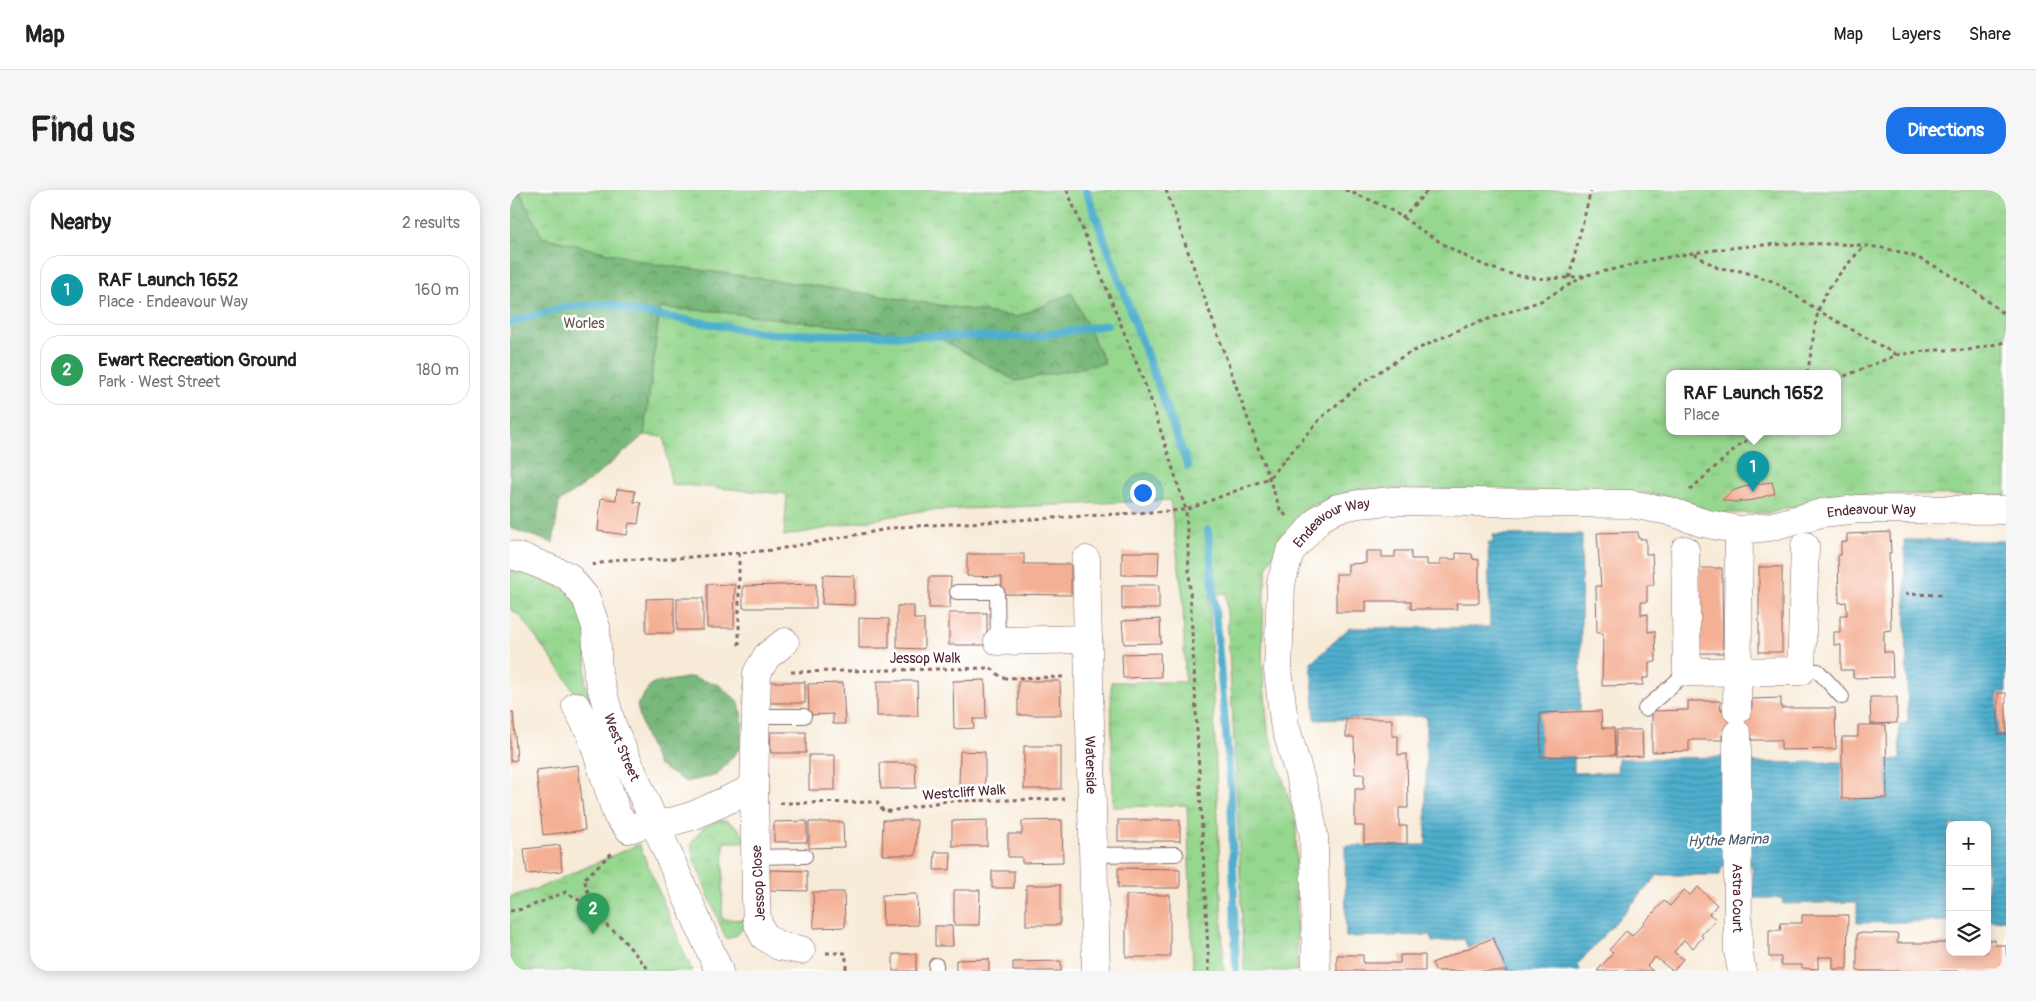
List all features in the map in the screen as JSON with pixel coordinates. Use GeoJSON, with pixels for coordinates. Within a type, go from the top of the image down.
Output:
{"type":"FeatureCollection","features":[{"type":"Feature","properties":{"kind":"street","name":"Endeavour Way"},"geometry":{"type":"LineString","coordinates":[[1316,971],[1314,837],[1310,808],[1284,722],[1278,670],[1281,583],[1290,552],[1320,518],[1338,508],[1393,501],[1630,504],[1668,511],[1738,530],[1769,528],[1822,512],[1858,509],[2006,510]]}},
{"type":"Feature","properties":{"kind":"street"},"geometry":{"type":"LineString","coordinates":[[1738,530],[1738,672]]}},
{"type":"Feature","properties":{"kind":"street"},"geometry":{"type":"LineString","coordinates":[[1685,550],[1687,672],[1802,671],[1805,546]]}},
{"type":"Feature","properties":{"kind":"street","name":"West Street"},"geometry":{"type":"LineString","coordinates":[[510,555],[526,559],[568,576],[586,598],[596,627],[598,675],[612,725],[646,825],[719,971]]}},
{"type":"Feature","properties":{"kind":"street","name":"Waterside"},"geometry":{"type":"LineString","coordinates":[[1086,560],[1096,971]]}},
{"type":"Feature","properties":{"kind":"street"},"geometry":{"type":"LineString","coordinates":[[998,641],[1088,639]]}},
{"type":"Feature","properties":{"kind":"street"},"geometry":{"type":"LineString","coordinates":[[757,673],[767,656],[785,642]]}},
{"type":"Feature","properties":{"kind":"street","name":"Astra Court"},"geometry":{"type":"LineString","coordinates":[[1738,672],[1737,866],[1739,970]]}},
{"type":"Feature","properties":{"kind":"street","name":"Jessop Close"},"geometry":{"type":"LineString","coordinates":[[757,673],[754,796],[757,921],[764,936],[779,946],[801,950]]}},
{"type":"Feature","properties":{"kind":"street"},"geometry":{"type":"LineString","coordinates":[[576,706],[591,734],[616,815],[646,825],[692,816],[754,796]]}},
{"type":"Feature","properties":{"kind":"lane"},"geometry":{"type":"LineString","coordinates":[[957,592],[997,592],[998,641]]}},
{"type":"Feature","properties":{"kind":"lane"},"geometry":{"type":"LineString","coordinates":[[1802,671],[1818,671],[1842,697]]}},
{"type":"Feature","properties":{"kind":"lane"},"geometry":{"type":"LineString","coordinates":[[1645,709],[1687,672]]}},
{"type":"Feature","properties":{"kind":"lane"},"geometry":{"type":"LineString","coordinates":[[756,716],[804,716]]}},
{"type":"Feature","properties":{"kind":"lane"},"geometry":{"type":"LineString","coordinates":[[1093,855],[1176,854]]}},
{"type":"Feature","properties":{"kind":"lane"},"geometry":{"type":"LineString","coordinates":[[756,857],[804,856]]}},
{"type":"Feature","properties":{"kind":"path"},"geometry":{"type":"LineString","coordinates":[[1067,190],[1150,397],[1186,510],[1210,971]]}},
{"type":"Feature","properties":{"kind":"path"},"geometry":{"type":"LineString","coordinates":[[1166,190],[1280,509],[1303,535]]}},
{"type":"Feature","properties":{"kind":"path"},"geometry":{"type":"LineString","coordinates":[[1345,190],[1384,207],[1464,257],[1503,273],[1551,280],[1753,244],[1864,245],[1888,249],[1914,257],[1939,268],[1966,283],[2006,316]]}},
{"type":"Feature","properties":{"kind":"path"},"geometry":{"type":"LineString","coordinates":[[1402,218],[1428,190]]}},
{"type":"Feature","properties":{"kind":"path"},"geometry":{"type":"LineString","coordinates":[[1569,278],[1591,190]]}},
{"type":"Feature","properties":{"kind":"path"},"geometry":{"type":"LineString","coordinates":[[1808,370],[1819,311],[1834,281],[1864,245]]}},
{"type":"Feature","properties":{"kind":"path"},"geometry":{"type":"LineString","coordinates":[[1694,254],[1718,268],[1741,271],[1775,282],[1819,311],[1897,355]]}},
{"type":"Feature","properties":{"kind":"path"},"geometry":{"type":"LineString","coordinates":[[568,576],[590,565],[620,559],[655,560],[773,550],[899,527],[1186,510],[1269,478],[1321,418],[1362,383],[1405,355],[1448,334],[1541,301],[1588,274]]}},
{"type":"Feature","properties":{"kind":"path"},"geometry":{"type":"LineString","coordinates":[[1841,377],[1897,355],[1934,350],[1968,350],[2006,342]]}},
{"type":"Feature","properties":{"kind":"path"},"geometry":{"type":"LineString","coordinates":[[1668,511],[1737,447],[1754,435]]}},
{"type":"Feature","properties":{"kind":"path"},"geometry":{"type":"LineString","coordinates":[[739,552],[739,644],[757,673]]}},
{"type":"Feature","properties":{"kind":"path"},"geometry":{"type":"LineString","coordinates":[[1905,594],[1944,595]]}},
{"type":"Feature","properties":{"kind":"path","name":"Jessop Walk"},"geometry":{"type":"LineString","coordinates":[[757,673],[992,668],[1002,678],[1089,676]]}},
{"type":"Feature","properties":{"kind":"path","name":"Westcliff Walk"},"geometry":{"type":"LineString","coordinates":[[754,796],[877,802],[884,812],[947,801],[1092,798]]}},
{"type":"Feature","properties":{"kind":"path"},"geometry":{"type":"LineString","coordinates":[[593,909],[584,879],[646,825]]}},
{"type":"Feature","properties":{"kind":"path"},"geometry":{"type":"LineString","coordinates":[[510,911],[551,900],[566,892],[593,909],[604,923],[619,935],[650,971]]}},
{"type":"Feature","properties":{"kind":"path"},"geometry":{"type":"LineString","coordinates":[[801,950],[812,953],[846,953],[846,971]]}},
{"type":"Feature","properties":{"kind":"green space","name":"Worles"},"geometry":{"type":"Polygon","coordinates":[[[510,190],[519,190],[542,237],[655,264],[816,286],[1017,317],[1072,293],[1105,363],[1016,381],[939,338],[713,311],[660,308],[644,435],[591,480],[559,502],[553,543],[510,528],[510,190]]]}},
{"type":"Feature","properties":{"kind":"green space"},"geometry":{"type":"Polygon","coordinates":[[[519,190],[2006,190],[2006,495],[1839,494],[1770,513],[1714,513],[1658,494],[1360,488],[1308,507],[1286,534],[1268,564],[1264,590],[1262,660],[1268,731],[1296,822],[1297,971],[1244,971],[1226,593],[1209,595],[1224,971],[1193,971],[1187,805],[1113,807],[1111,682],[1185,682],[1183,598],[1170,500],[920,511],[784,536],[787,494],[671,484],[664,437],[644,435],[660,308],[713,311],[939,338],[1016,381],[1072,293],[1017,317],[816,286],[654,264],[542,237],[519,190]]]}},
{"type":"Feature","properties":{"kind":"green space"},"geometry":{"type":"Polygon","coordinates":[[[510,563],[566,590],[578,606],[588,633],[585,682],[597,718],[591,719],[565,677],[520,616],[510,609],[510,563]]]}},
{"type":"Feature","properties":{"kind":"green space"},"geometry":{"type":"Polygon","coordinates":[[[691,677],[719,685],[739,702],[743,724],[740,748],[717,775],[686,782],[658,765],[644,733],[637,705],[651,684],[691,677]]]}},
{"type":"Feature","properties":{"kind":"green space"},"geometry":{"type":"Polygon","coordinates":[[[726,820],[739,829],[747,842],[724,842],[722,919],[745,920],[743,928],[739,933],[726,939],[694,859],[691,844],[705,826],[726,820]]]}},
{"type":"Feature","properties":{"kind":"green space"},"geometry":{"type":"Polygon","coordinates":[[[639,844],[692,971],[510,971],[510,897],[539,888],[639,844]]]}},
{"type":"Feature","properties":{"kind":"water","name":"Hythe Marina"},"geometry":{"type":"Polygon","coordinates":[[[1582,534],[1580,712],[1540,713],[1541,757],[1574,756],[1574,773],[1617,772],[1618,759],[1724,757],[1724,794],[1751,793],[1751,763],[1842,762],[1843,799],[1887,798],[1886,760],[1900,759],[1899,724],[1908,723],[1904,540],[2006,541],[2006,693],[1998,694],[1998,734],[2006,734],[2006,920],[1991,921],[1991,821],[1946,821],[1946,921],[1857,923],[1857,902],[1783,904],[1782,898],[1753,898],[1752,865],[1722,866],[1720,875],[1658,875],[1578,964],[1580,971],[1507,971],[1493,938],[1468,948],[1464,939],[1432,942],[1431,935],[1346,937],[1345,846],[1426,845],[1426,716],[1315,720],[1311,663],[1349,628],[1490,627],[1488,543],[1493,543],[1493,535],[1582,534]]]}},
{"type":"Feature","properties":{"kind":"building"},"geometry":{"type":"Polygon","coordinates":[[[1772,482],[1775,493],[1754,500],[1735,502],[1722,500],[1732,491],[1750,485],[1772,482]]]}},
{"type":"Feature","properties":{"kind":"building"},"geometry":{"type":"Polygon","coordinates":[[[617,489],[635,491],[634,502],[641,503],[638,524],[629,523],[627,535],[598,531],[601,498],[616,500],[617,489]]]}},
{"type":"Feature","properties":{"kind":"building"},"geometry":{"type":"Polygon","coordinates":[[[1638,532],[1639,539],[1646,539],[1646,554],[1652,554],[1654,585],[1647,585],[1647,602],[1641,602],[1641,615],[1648,614],[1648,632],[1655,631],[1656,662],[1649,662],[1649,678],[1643,678],[1643,685],[1602,686],[1603,633],[1597,633],[1596,586],[1601,586],[1597,533],[1638,532]]]}},
{"type":"Feature","properties":{"kind":"building"},"geometry":{"type":"Polygon","coordinates":[[[1890,532],[1891,630],[1884,631],[1884,652],[1892,652],[1893,677],[1853,678],[1853,670],[1841,670],[1841,645],[1834,645],[1834,632],[1840,632],[1840,615],[1847,615],[1846,602],[1839,603],[1838,555],[1841,555],[1841,542],[1847,542],[1847,534],[1890,532]]]}},
{"type":"Feature","properties":{"kind":"building"},"geometry":{"type":"Polygon","coordinates":[[[1366,551],[1382,551],[1382,557],[1395,557],[1395,551],[1411,551],[1411,559],[1427,559],[1427,565],[1440,565],[1440,559],[1456,559],[1456,553],[1472,554],[1473,559],[1479,560],[1479,603],[1456,603],[1457,609],[1411,609],[1411,601],[1366,601],[1366,612],[1336,612],[1336,574],[1348,574],[1348,564],[1366,563],[1366,551]]]}},
{"type":"Feature","properties":{"kind":"building"},"geometry":{"type":"Polygon","coordinates":[[[1122,552],[1159,552],[1158,575],[1122,575],[1122,552]]]}},
{"type":"Feature","properties":{"kind":"building"},"geometry":{"type":"Polygon","coordinates":[[[967,554],[1024,554],[1024,564],[1071,564],[1071,595],[1002,594],[1002,577],[967,576],[967,554]]]}},
{"type":"Feature","properties":{"kind":"building"},"geometry":{"type":"Polygon","coordinates":[[[1759,567],[1782,567],[1782,652],[1759,652],[1759,567]]]}},
{"type":"Feature","properties":{"kind":"building"},"geometry":{"type":"Polygon","coordinates":[[[1699,568],[1722,568],[1723,653],[1699,653],[1699,568]]]}},
{"type":"Feature","properties":{"kind":"building"},"geometry":{"type":"Polygon","coordinates":[[[823,575],[854,576],[854,605],[822,604],[823,575]]]}},
{"type":"Feature","properties":{"kind":"building"},"geometry":{"type":"Polygon","coordinates":[[[929,577],[951,577],[950,608],[929,608],[929,577]]]}},
{"type":"Feature","properties":{"kind":"building"},"geometry":{"type":"Polygon","coordinates":[[[707,584],[735,585],[734,628],[707,628],[707,584]]]}},
{"type":"Feature","properties":{"kind":"building"},"geometry":{"type":"Polygon","coordinates":[[[816,584],[816,608],[743,608],[743,586],[816,584]]]}},
{"type":"Feature","properties":{"kind":"building"},"geometry":{"type":"Polygon","coordinates":[[[1122,585],[1159,585],[1159,609],[1122,609],[1122,585]]]}},
{"type":"Feature","properties":{"kind":"building"},"geometry":{"type":"Polygon","coordinates":[[[674,598],[674,633],[646,633],[646,599],[674,598]]]}},
{"type":"Feature","properties":{"kind":"building"},"geometry":{"type":"Polygon","coordinates":[[[677,598],[703,598],[703,630],[677,630],[677,598]]]}},
{"type":"Feature","properties":{"kind":"building"},"geometry":{"type":"Polygon","coordinates":[[[897,606],[914,606],[914,619],[924,619],[924,649],[897,648],[897,606]]]}},
{"type":"Feature","properties":{"kind":"building"},"geometry":{"type":"Polygon","coordinates":[[[949,613],[987,613],[987,645],[949,645],[949,613]]]}},
{"type":"Feature","properties":{"kind":"building"},"geometry":{"type":"Polygon","coordinates":[[[859,618],[889,619],[889,648],[859,648],[859,618]]]}},
{"type":"Feature","properties":{"kind":"building"},"geometry":{"type":"Polygon","coordinates":[[[1160,619],[1161,643],[1124,644],[1122,621],[1160,619]]]}},
{"type":"Feature","properties":{"kind":"building"},"geometry":{"type":"Polygon","coordinates":[[[1160,653],[1161,677],[1123,678],[1122,654],[1160,653]]]}},
{"type":"Feature","properties":{"kind":"building"},"geometry":{"type":"Polygon","coordinates":[[[985,680],[986,719],[973,719],[974,728],[954,729],[953,681],[985,680]]]}},
{"type":"Feature","properties":{"kind":"building"},"geometry":{"type":"Polygon","coordinates":[[[877,681],[917,681],[918,716],[877,716],[877,681]]]}},
{"type":"Feature","properties":{"kind":"building"},"geometry":{"type":"Polygon","coordinates":[[[1018,681],[1060,681],[1061,715],[1018,715],[1018,681]]]}},
{"type":"Feature","properties":{"kind":"building"},"geometry":{"type":"Polygon","coordinates":[[[770,682],[805,682],[805,703],[770,703],[770,682]]]}},
{"type":"Feature","properties":{"kind":"building"},"geometry":{"type":"Polygon","coordinates":[[[843,683],[845,724],[833,724],[833,714],[809,715],[808,684],[843,683]]]}},
{"type":"Feature","properties":{"kind":"building"},"geometry":{"type":"Polygon","coordinates":[[[1998,693],[2006,693],[2006,734],[1998,734],[1998,693]]]}},
{"type":"Feature","properties":{"kind":"building"},"geometry":{"type":"Polygon","coordinates":[[[1870,697],[1897,697],[1897,723],[1871,724],[1870,697]]]}},
{"type":"Feature","properties":{"kind":"building"},"geometry":{"type":"Polygon","coordinates":[[[1781,698],[1781,708],[1835,708],[1836,749],[1781,750],[1781,740],[1751,740],[1751,734],[1722,735],[1722,740],[1689,740],[1689,751],[1652,752],[1652,711],[1688,710],[1688,701],[1720,701],[1721,710],[1752,710],[1752,699],[1781,698]]]}},
{"type":"Feature","properties":{"kind":"building"},"geometry":{"type":"Polygon","coordinates":[[[1601,711],[1602,728],[1614,728],[1615,755],[1541,757],[1540,713],[1601,711]]]}},
{"type":"Feature","properties":{"kind":"building"},"geometry":{"type":"Polygon","coordinates":[[[510,712],[513,712],[517,760],[510,761],[510,712]]]}},
{"type":"Feature","properties":{"kind":"building"},"geometry":{"type":"Polygon","coordinates":[[[1346,719],[1392,719],[1392,736],[1398,736],[1398,755],[1407,754],[1408,808],[1399,808],[1399,826],[1407,826],[1407,844],[1364,844],[1364,826],[1355,826],[1355,789],[1364,789],[1364,774],[1355,774],[1354,737],[1346,737],[1346,719]]]}},
{"type":"Feature","properties":{"kind":"building"},"geometry":{"type":"Polygon","coordinates":[[[1858,725],[1886,725],[1887,798],[1842,799],[1842,737],[1858,737],[1858,725]]]}},
{"type":"Feature","properties":{"kind":"building"},"geometry":{"type":"Polygon","coordinates":[[[1616,730],[1642,730],[1643,756],[1616,757],[1616,730]]]}},
{"type":"Feature","properties":{"kind":"building"},"geometry":{"type":"Polygon","coordinates":[[[770,732],[806,732],[806,753],[771,753],[770,732]]]}},
{"type":"Feature","properties":{"kind":"building"},"geometry":{"type":"Polygon","coordinates":[[[1024,746],[1061,746],[1061,789],[1024,789],[1024,746]]]}},
{"type":"Feature","properties":{"kind":"building"},"geometry":{"type":"Polygon","coordinates":[[[960,751],[985,752],[985,787],[959,786],[960,751]]]}},
{"type":"Feature","properties":{"kind":"building"},"geometry":{"type":"Polygon","coordinates":[[[809,755],[835,755],[835,790],[809,790],[809,755]]]}},
{"type":"Feature","properties":{"kind":"building"},"geometry":{"type":"Polygon","coordinates":[[[880,763],[915,763],[916,788],[881,789],[880,763]]]}},
{"type":"Feature","properties":{"kind":"building"},"geometry":{"type":"Polygon","coordinates":[[[578,765],[585,830],[543,835],[536,770],[578,765]]]}},
{"type":"Feature","properties":{"kind":"building"},"geometry":{"type":"Polygon","coordinates":[[[883,820],[917,820],[916,855],[882,855],[883,820]]]}},
{"type":"Feature","properties":{"kind":"building"},"geometry":{"type":"Polygon","coordinates":[[[987,820],[987,846],[952,846],[952,821],[987,820]]]}},
{"type":"Feature","properties":{"kind":"building"},"geometry":{"type":"Polygon","coordinates":[[[1062,820],[1063,862],[1022,863],[1022,857],[1008,857],[1008,834],[1022,834],[1022,821],[1062,820]]]}},
{"type":"Feature","properties":{"kind":"building"},"geometry":{"type":"Polygon","coordinates":[[[1118,820],[1180,820],[1180,841],[1118,841],[1118,820]]]}},
{"type":"Feature","properties":{"kind":"building"},"geometry":{"type":"Polygon","coordinates":[[[807,821],[807,842],[774,842],[774,822],[807,821]]]}},
{"type":"Feature","properties":{"kind":"building"},"geometry":{"type":"Polygon","coordinates":[[[809,822],[843,822],[844,847],[809,848],[809,822]]]}},
{"type":"Feature","properties":{"kind":"building"},"geometry":{"type":"Polygon","coordinates":[[[560,845],[562,871],[527,874],[524,849],[560,845]]]}},
{"type":"Feature","properties":{"kind":"building"},"geometry":{"type":"Polygon","coordinates":[[[935,852],[951,852],[950,870],[934,870],[935,852]]]}},
{"type":"Feature","properties":{"kind":"building"},"geometry":{"type":"Polygon","coordinates":[[[1118,868],[1180,869],[1180,888],[1118,888],[1118,868]]]}},
{"type":"Feature","properties":{"kind":"building"},"geometry":{"type":"Polygon","coordinates":[[[770,870],[807,871],[807,891],[769,890],[770,870]]]}},
{"type":"Feature","properties":{"kind":"building"},"geometry":{"type":"Polygon","coordinates":[[[992,871],[1014,871],[1014,888],[992,888],[992,871]]]}},
{"type":"Feature","properties":{"kind":"building"},"geometry":{"type":"Polygon","coordinates":[[[1026,885],[1060,885],[1060,925],[1026,925],[1026,885]]]}},
{"type":"Feature","properties":{"kind":"building"},"geometry":{"type":"Polygon","coordinates":[[[1698,887],[1717,905],[1709,914],[1716,919],[1701,935],[1703,937],[1693,948],[1684,940],[1674,952],[1683,959],[1673,971],[1655,957],[1647,966],[1653,971],[1597,971],[1613,953],[1609,950],[1626,931],[1632,936],[1664,901],[1670,906],[1684,890],[1690,895],[1698,887]]]}},
{"type":"Feature","properties":{"kind":"building"},"geometry":{"type":"Polygon","coordinates":[[[954,890],[980,890],[979,925],[954,925],[954,890]]]}},
{"type":"Feature","properties":{"kind":"building"},"geometry":{"type":"Polygon","coordinates":[[[813,892],[844,892],[845,927],[814,928],[813,892]]]}},
{"type":"Feature","properties":{"kind":"building"},"geometry":{"type":"Polygon","coordinates":[[[917,894],[918,925],[883,926],[882,895],[917,894]]]}},
{"type":"Feature","properties":{"kind":"building"},"geometry":{"type":"Polygon","coordinates":[[[1126,895],[1170,895],[1170,957],[1126,957],[1126,895]]]}},
{"type":"Feature","properties":{"kind":"building"},"geometry":{"type":"Polygon","coordinates":[[[1802,915],[1848,915],[1847,969],[1833,969],[1833,957],[1818,957],[1818,969],[1802,968],[1802,965],[1781,965],[1781,957],[1769,957],[1769,930],[1781,930],[1780,923],[1802,923],[1802,915]]]}},
{"type":"Feature","properties":{"kind":"building"},"geometry":{"type":"Polygon","coordinates":[[[935,926],[952,926],[953,946],[935,946],[935,926]]]}},
{"type":"Feature","properties":{"kind":"building"},"geometry":{"type":"Polygon","coordinates":[[[1857,933],[1898,934],[1897,943],[1946,943],[1946,956],[1991,956],[1991,940],[1995,940],[1995,945],[2006,945],[2006,971],[1857,971],[1857,933]]]}},
{"type":"Feature","properties":{"kind":"building"},"geometry":{"type":"Polygon","coordinates":[[[1493,938],[1507,971],[1436,971],[1432,963],[1493,938]]]}},
{"type":"Feature","properties":{"kind":"building"},"geometry":{"type":"Polygon","coordinates":[[[893,954],[916,954],[916,971],[893,971],[893,954]]]}},
{"type":"Feature","properties":{"kind":"building"},"geometry":{"type":"Polygon","coordinates":[[[1337,955],[1363,955],[1363,963],[1400,963],[1400,955],[1425,955],[1425,971],[1337,971],[1337,955]]]}},
{"type":"Feature","properties":{"kind":"building"},"geometry":{"type":"Polygon","coordinates":[[[989,959],[989,971],[956,971],[956,960],[989,959]]]}},
{"type":"Feature","properties":{"kind":"building"},"geometry":{"type":"Polygon","coordinates":[[[1061,961],[1061,971],[1013,971],[1013,962],[1061,961]]]}},
{"type":"Feature","properties":{"kind":"waterway"},"geometry":{"type":"LineString","coordinates":[[1086,190],[1188,466]]}},
{"type":"Feature","properties":{"kind":"waterway"},"geometry":{"type":"LineString","coordinates":[[510,323],[564,307],[609,304],[631,311],[771,334],[1031,337],[1107,325]]}},
{"type":"Feature","properties":{"kind":"waterway"},"geometry":{"type":"LineString","coordinates":[[1208,530],[1231,789],[1236,971]]}},
{"type":"Feature","properties":{"kind":"place","name":"RAF Launch 1652"},"geometry":{"type":"Point","coordinates":[1753,492]}},
{"type":"Feature","properties":{"kind":"place","name":"Ewart Recreation Ground"},"geometry":{"type":"Point","coordinates":[593,934]}}]}
